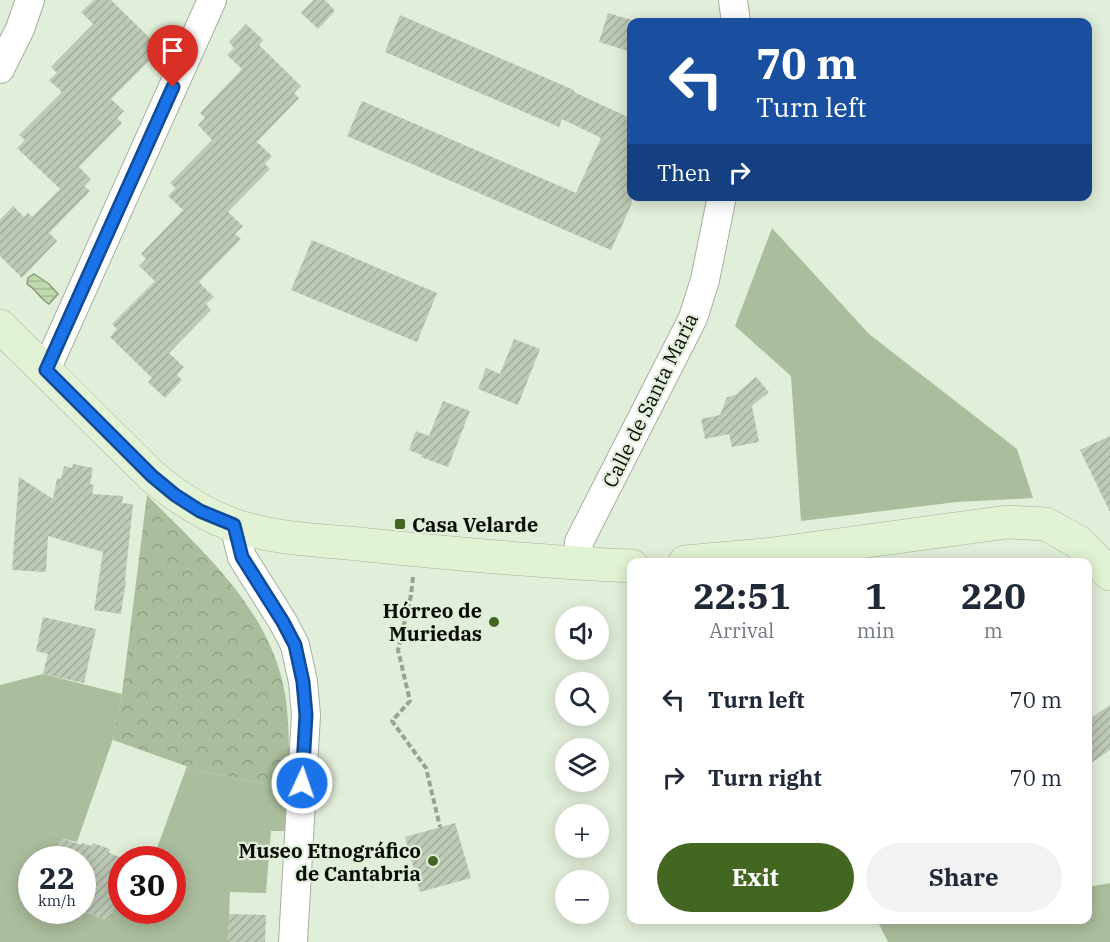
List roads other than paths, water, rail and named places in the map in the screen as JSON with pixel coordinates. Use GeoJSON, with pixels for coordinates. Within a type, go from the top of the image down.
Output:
{"type":"FeatureCollection","features":[{"type":"Feature","properties":{"kind":"street"},"geometry":{"type":"LineString","coordinates":[[0,69],[20,29],[30,0]]}},
{"type":"Feature","properties":{"kind":"street"},"geometry":{"type":"LineString","coordinates":[[46,370],[212,0]]}},
{"type":"Feature","properties":{"kind":"street"},"geometry":{"type":"LineString","coordinates":[[733,0],[735,18]]}},
{"type":"Feature","properties":{"kind":"street","name":"Calle de Santa María"},"geometry":{"type":"LineString","coordinates":[[577,564],[579,542],[693,318],[705,280],[721,201]]}},
{"type":"Feature","properties":{"kind":"street"},"geometry":{"type":"LineString","coordinates":[[0,326],[152,476],[175,495],[200,511],[234,525],[265,534],[577,564],[627,566]]}},
{"type":"Feature","properties":{"kind":"street"},"geometry":{"type":"LineString","coordinates":[[770,558],[995,523],[1016,522],[1046,524],[1054,528],[1078,542],[1110,574]]}},
{"type":"Feature","properties":{"kind":"street"},"geometry":{"type":"LineString","coordinates":[[234,525],[242,557],[295,645],[303,682],[306,715],[293,942]]}},
{"type":"Feature","properties":{"kind":"place","name":"Casa Velarde"},"geometry":{"type":"Point","coordinates":[400,524]}},
{"type":"Feature","properties":{"kind":"place","name":"Hórreo de Muriedas"},"geometry":{"type":"Point","coordinates":[494,622]}},
{"type":"Feature","properties":{"kind":"place","name":"Museo Etnográfico de Cantabria"},"geometry":{"type":"Point","coordinates":[433,861]}}]}
